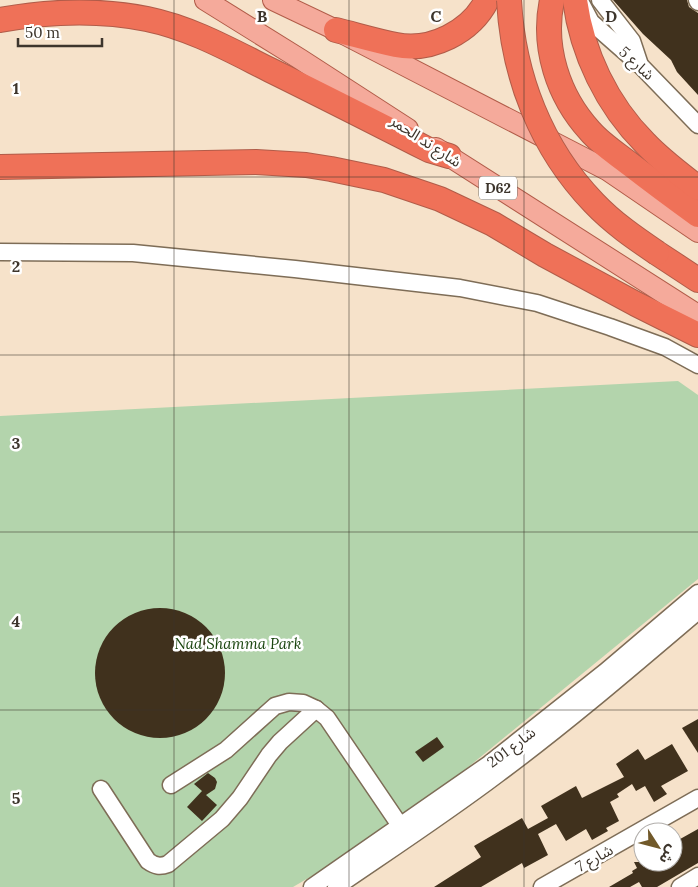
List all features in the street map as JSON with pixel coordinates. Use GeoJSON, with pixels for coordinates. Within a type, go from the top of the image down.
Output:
{"type":"FeatureCollection","features":[{"type":"Feature","properties":{"kind":"highway"},"geometry":{"type":"LineString","coordinates":[[336,30],[397,45],[431,44],[448,38],[462,29],[475,17],[487,0]]}},
{"type":"Feature","properties":{"kind":"highway"},"geometry":{"type":"LineString","coordinates":[[509,0],[511,28],[518,67],[530,105],[548,140],[569,174],[595,204],[625,230],[698,280]]}},
{"type":"Feature","properties":{"kind":"highway"},"geometry":{"type":"LineString","coordinates":[[552,0],[549,23],[553,63],[567,100],[578,117],[591,133],[606,146],[698,215]]}},
{"type":"Feature","properties":{"kind":"highway"},"geometry":{"type":"LineString","coordinates":[[575,0],[584,41],[594,69],[608,96],[625,121],[645,143],[698,188]]}},
{"type":"Feature","properties":{"kind":"highway"},"geometry":{"type":"LineString","coordinates":[[0,20],[42,13],[86,12],[127,15],[165,23],[216,43],[429,150],[449,156]]}},
{"type":"Feature","properties":{"kind":"highway"},"geometry":{"type":"LineString","coordinates":[[0,167],[256,162],[306,165],[355,173],[412,189],[467,211],[636,304],[698,335]]}},
{"type":"Feature","properties":{"kind":"main road","name":"شارع ند الحمر"},"geometry":{"type":"LineString","coordinates":[[205,0],[300,59],[698,316]]}},
{"type":"Feature","properties":{"kind":"main road"},"geometry":{"type":"LineString","coordinates":[[273,0],[336,30],[607,170],[698,232]]}},
{"type":"Feature","properties":{"kind":"street","name":"شارع 5"},"geometry":{"type":"LineString","coordinates":[[580,0],[582,9],[591,22],[691,108],[698,125]]}},
{"type":"Feature","properties":{"kind":"street"},"geometry":{"type":"LineString","coordinates":[[600,0],[632,41],[636,48],[640,65]]}},
{"type":"Feature","properties":{"kind":"street"},"geometry":{"type":"LineString","coordinates":[[0,252],[133,253],[460,288],[537,303],[665,347],[698,365]]}},
{"type":"Feature","properties":{"kind":"street"},"geometry":{"type":"LineString","coordinates":[[636,304],[698,344]]}},
{"type":"Feature","properties":{"kind":"street","name":"شارع 201"},"geometry":{"type":"LineString","coordinates":[[312,887],[401,827],[531,732],[698,593]]}},
{"type":"Feature","properties":{"kind":"street","name":"شارع 201"},"geometry":{"type":"LineString","coordinates":[[336,887],[497,775],[580,711],[698,611]]}},
{"type":"Feature","properties":{"kind":"street"},"geometry":{"type":"LineString","coordinates":[[171,785],[226,750],[275,706],[296,702],[316,709],[327,718],[401,827]]}},
{"type":"Feature","properties":{"kind":"street"},"geometry":{"type":"LineString","coordinates":[[101,789],[148,861],[154,866],[168,864],[222,819],[240,798],[280,742],[316,709]]}},
{"type":"Feature","properties":{"kind":"street","name":"شارع 7"},"geometry":{"type":"LineString","coordinates":[[553,885],[698,798]]}},
{"type":"Feature","properties":{"kind":"street"},"geometry":{"type":"LineString","coordinates":[[680,887],[698,876]]}},
{"type":"Feature","properties":{"kind":"green space","name":"Nad Shamma Park"},"geometry":{"type":"Polygon","coordinates":[[[678,381],[698,395],[698,579],[395,827],[293,887],[0,887],[0,416],[678,381]]]}},
{"type":"Feature","properties":{"kind":"building"},"geometry":{"type":"Polygon","coordinates":[[[613,0],[687,0],[689,7],[698,13],[698,95],[677,72],[671,60],[643,34],[613,0]]]}},
{"type":"Feature","properties":{"kind":"building"},"geometry":{"type":"Polygon","coordinates":[[[160,608],[185,613],[206,627],[220,648],[225,673],[220,698],[206,719],[185,733],[160,738],[135,733],[114,719],[100,698],[95,673],[100,648],[114,627],[135,613],[160,608]]]}},
{"type":"Feature","properties":{"kind":"building"},"geometry":{"type":"Polygon","coordinates":[[[698,719],[698,753],[682,728],[698,719]]]}},
{"type":"Feature","properties":{"kind":"building"},"geometry":{"type":"Polygon","coordinates":[[[437,737],[444,747],[423,762],[415,752],[437,737]]]}},
{"type":"Feature","properties":{"kind":"building"},"geometry":{"type":"Polygon","coordinates":[[[672,744],[688,771],[661,786],[667,794],[654,802],[645,786],[636,791],[632,784],[617,794],[619,797],[610,802],[619,821],[606,828],[608,831],[592,840],[586,829],[566,841],[556,824],[538,834],[548,855],[524,868],[522,863],[481,887],[434,887],[481,857],[474,846],[522,818],[528,829],[548,818],[541,806],[576,786],[582,798],[624,777],[616,764],[638,749],[645,760],[672,744]]]}},
{"type":"Feature","properties":{"kind":"building"},"geometry":{"type":"Polygon","coordinates":[[[208,773],[217,782],[215,789],[206,795],[217,805],[202,821],[187,807],[202,791],[194,784],[208,773]]]}},
{"type":"Feature","properties":{"kind":"building"},"geometry":{"type":"Polygon","coordinates":[[[698,829],[698,863],[683,872],[683,837],[698,829]]]}},
{"type":"Feature","properties":{"kind":"building"},"geometry":{"type":"Polygon","coordinates":[[[632,871],[683,872],[657,887],[642,887],[639,882],[630,887],[609,887],[633,873],[632,871]]]}}]}
